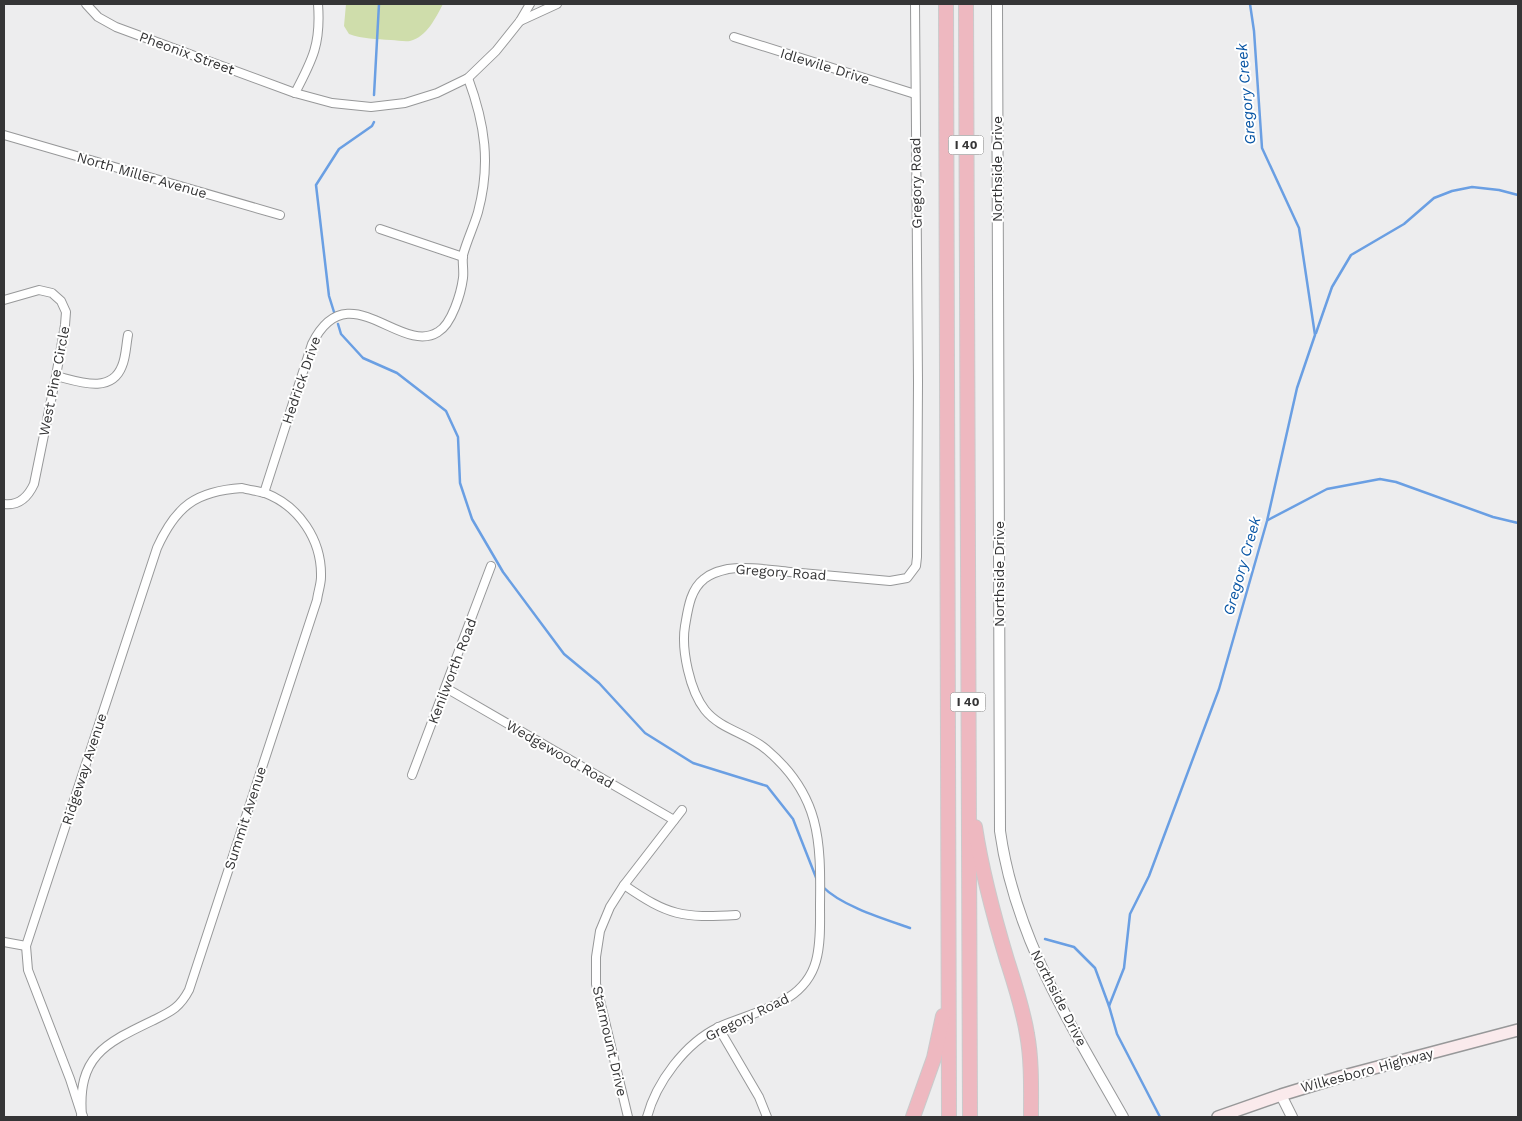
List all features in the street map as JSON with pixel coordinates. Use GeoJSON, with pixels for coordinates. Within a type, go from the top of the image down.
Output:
{"type":"FeatureCollection","features":[{"type":"Feature","properties":{"kind":"highway","name":"I 40"},"geometry":{"type":"LineString","coordinates":[[946,4],[949,1117]]}},
{"type":"Feature","properties":{"kind":"highway","name":"I 40"},"geometry":{"type":"LineString","coordinates":[[966,4],[970,1117]]}},
{"type":"Feature","properties":{"kind":"highway"},"geometry":{"type":"LineString","coordinates":[[968,730],[970,793],[979,855],[994,916],[1021,1004],[1028,1035],[1031,1068],[1031,1117]]}},
{"type":"Feature","properties":{"kind":"highway"},"geometry":{"type":"LineString","coordinates":[[913,1117],[934,1058],[944,1012],[948,966]]}},
{"type":"Feature","properties":{"kind":"main road","name":"Wilkesboro Highway"},"geometry":{"type":"LineString","coordinates":[[1218,1117],[1281,1095],[1388,1064],[1518,1030]]}},
{"type":"Feature","properties":{"kind":"street","name":"Pheonix Street"},"geometry":{"type":"LineString","coordinates":[[86,4],[98,17],[116,27],[295,93],[332,103],[371,107],[405,103],[429,96],[468,78],[496,51],[520,21],[530,4]]}},
{"type":"Feature","properties":{"kind":"street"},"geometry":{"type":"LineString","coordinates":[[295,93],[315,52],[320,26],[318,4]]}},
{"type":"Feature","properties":{"kind":"street"},"geometry":{"type":"LineString","coordinates":[[520,21],[557,4]]}},
{"type":"Feature","properties":{"kind":"street","name":"Gregory Road"},"geometry":{"type":"LineString","coordinates":[[647,1117],[653,1097],[662,1080],[693,1045],[718,1027],[774,1006],[792,996],[807,981],[816,962],[820,942],[821,865],[819,838],[808,804],[801,788],[785,766],[766,748],[743,734],[728,729],[704,709],[692,684],[686,658],[684,631],[689,604],[694,591],[703,580],[716,572],[730,569],[763,569],[890,581],[907,578],[916,566],[918,372],[915,4]]}},
{"type":"Feature","properties":{"kind":"street","name":"Northside Drive"},"geometry":{"type":"LineString","coordinates":[[997,4],[1000,831],[1004,861],[1041,968],[1059,1004],[1123,1117]]}},
{"type":"Feature","properties":{"kind":"street","name":"Idlewile Drive"},"geometry":{"type":"LineString","coordinates":[[734,37],[915,94]]}},
{"type":"Feature","properties":{"kind":"street","name":"Hedrick Drive"},"geometry":{"type":"LineString","coordinates":[[264,493],[312,344],[318,331],[328,321],[341,316],[355,314],[369,317],[414,336],[427,337],[440,331],[451,315],[459,296],[463,277],[463,256],[478,211],[486,161],[478,106],[468,78]]}},
{"type":"Feature","properties":{"kind":"street","name":"North Miller Avenue"},"geometry":{"type":"LineString","coordinates":[[4,135],[280,215]]}},
{"type":"Feature","properties":{"kind":"street"},"geometry":{"type":"LineString","coordinates":[[380,229],[463,256]]}},
{"type":"Feature","properties":{"kind":"street","name":"West Pine Circle"},"geometry":{"type":"LineString","coordinates":[[4,300],[40,290],[52,293],[61,301],[66,312],[56,376],[34,484],[29,494],[21,501],[10,505],[4,504]]}},
{"type":"Feature","properties":{"kind":"street"},"geometry":{"type":"LineString","coordinates":[[56,376],[98,385],[108,381],[115,377],[121,369],[128,336]]}},
{"type":"Feature","properties":{"kind":"street","name":"Ridgeway Avenue"},"geometry":{"type":"LineString","coordinates":[[82,1117],[70,1079],[28,970],[26,946],[157,548],[166,527],[180,510],[199,497],[220,490],[242,488],[264,493]]}},
{"type":"Feature","properties":{"kind":"street","name":"Summit Avenue"},"geometry":{"type":"LineString","coordinates":[[82,1117],[82,1082],[89,1065],[100,1051],[115,1040],[172,1012],[184,1000],[189,990],[317,600],[321,578],[319,556],[312,535],[300,517],[284,503],[264,493]]}},
{"type":"Feature","properties":{"kind":"street","name":"Kenilworth Road"},"geometry":{"type":"LineString","coordinates":[[412,775],[491,566]]}},
{"type":"Feature","properties":{"kind":"street","name":"Wedgewood Road"},"geometry":{"type":"LineString","coordinates":[[446,688],[674,820]]}},
{"type":"Feature","properties":{"kind":"street","name":"Starmount Drive"},"geometry":{"type":"LineString","coordinates":[[628,1117],[596,984],[596,958],[600,932],[610,907],[624,885],[682,810]]}},
{"type":"Feature","properties":{"kind":"street"},"geometry":{"type":"LineString","coordinates":[[624,885],[664,910],[683,916],[736,915]]}},
{"type":"Feature","properties":{"kind":"street"},"geometry":{"type":"LineString","coordinates":[[4,942],[26,946]]}},
{"type":"Feature","properties":{"kind":"street"},"geometry":{"type":"LineString","coordinates":[[718,1027],[759,1097],[767,1117]]}},
{"type":"Feature","properties":{"kind":"street"},"geometry":{"type":"LineString","coordinates":[[1281,1095],[1292,1117]]}},
{"type":"Feature","properties":{"kind":"green space"},"geometry":{"type":"Polygon","coordinates":[[[346,4],[443,4],[426,31],[416,39],[405,41],[359,37],[349,34],[344,26],[346,4]]]}},
{"type":"Feature","properties":{"kind":"waterway"},"geometry":{"type":"LineString","coordinates":[[374,95],[379,4]]}},
{"type":"Feature","properties":{"kind":"waterway","name":"Gregory Creek"},"geometry":{"type":"LineString","coordinates":[[1160,1117],[1117,1034],[1109,1006],[1124,968],[1130,914],[1149,876],[1219,689],[1267,521],[1297,388],[1315,335],[1299,228],[1262,148],[1254,31],[1250,4]]}},
{"type":"Feature","properties":{"kind":"waterway"},"geometry":{"type":"LineString","coordinates":[[334,312],[329,296],[316,185],[339,149],[372,126],[374,122]]}},
{"type":"Feature","properties":{"kind":"waterway"},"geometry":{"type":"LineString","coordinates":[[1316,333],[1332,287],[1351,255],[1404,224],[1434,198],[1452,191],[1472,187],[1499,190],[1518,195]]}},
{"type":"Feature","properties":{"kind":"waterway"},"geometry":{"type":"LineString","coordinates":[[338,324],[341,334],[363,358],[397,373],[446,411],[458,437],[460,483],[472,519],[503,572],[564,654],[599,683],[645,733],[693,763],[767,786],[793,819],[817,880]]}},
{"type":"Feature","properties":{"kind":"waterway"},"geometry":{"type":"LineString","coordinates":[[1268,520],[1327,489],[1380,479],[1396,482],[1493,517],[1518,523]]}},
{"type":"Feature","properties":{"kind":"waterway"},"geometry":{"type":"LineString","coordinates":[[822,886],[851,906],[910,928]]}},
{"type":"Feature","properties":{"kind":"waterway"},"geometry":{"type":"LineString","coordinates":[[1045,939],[1074,947],[1095,968],[1109,1006]]}}]}
